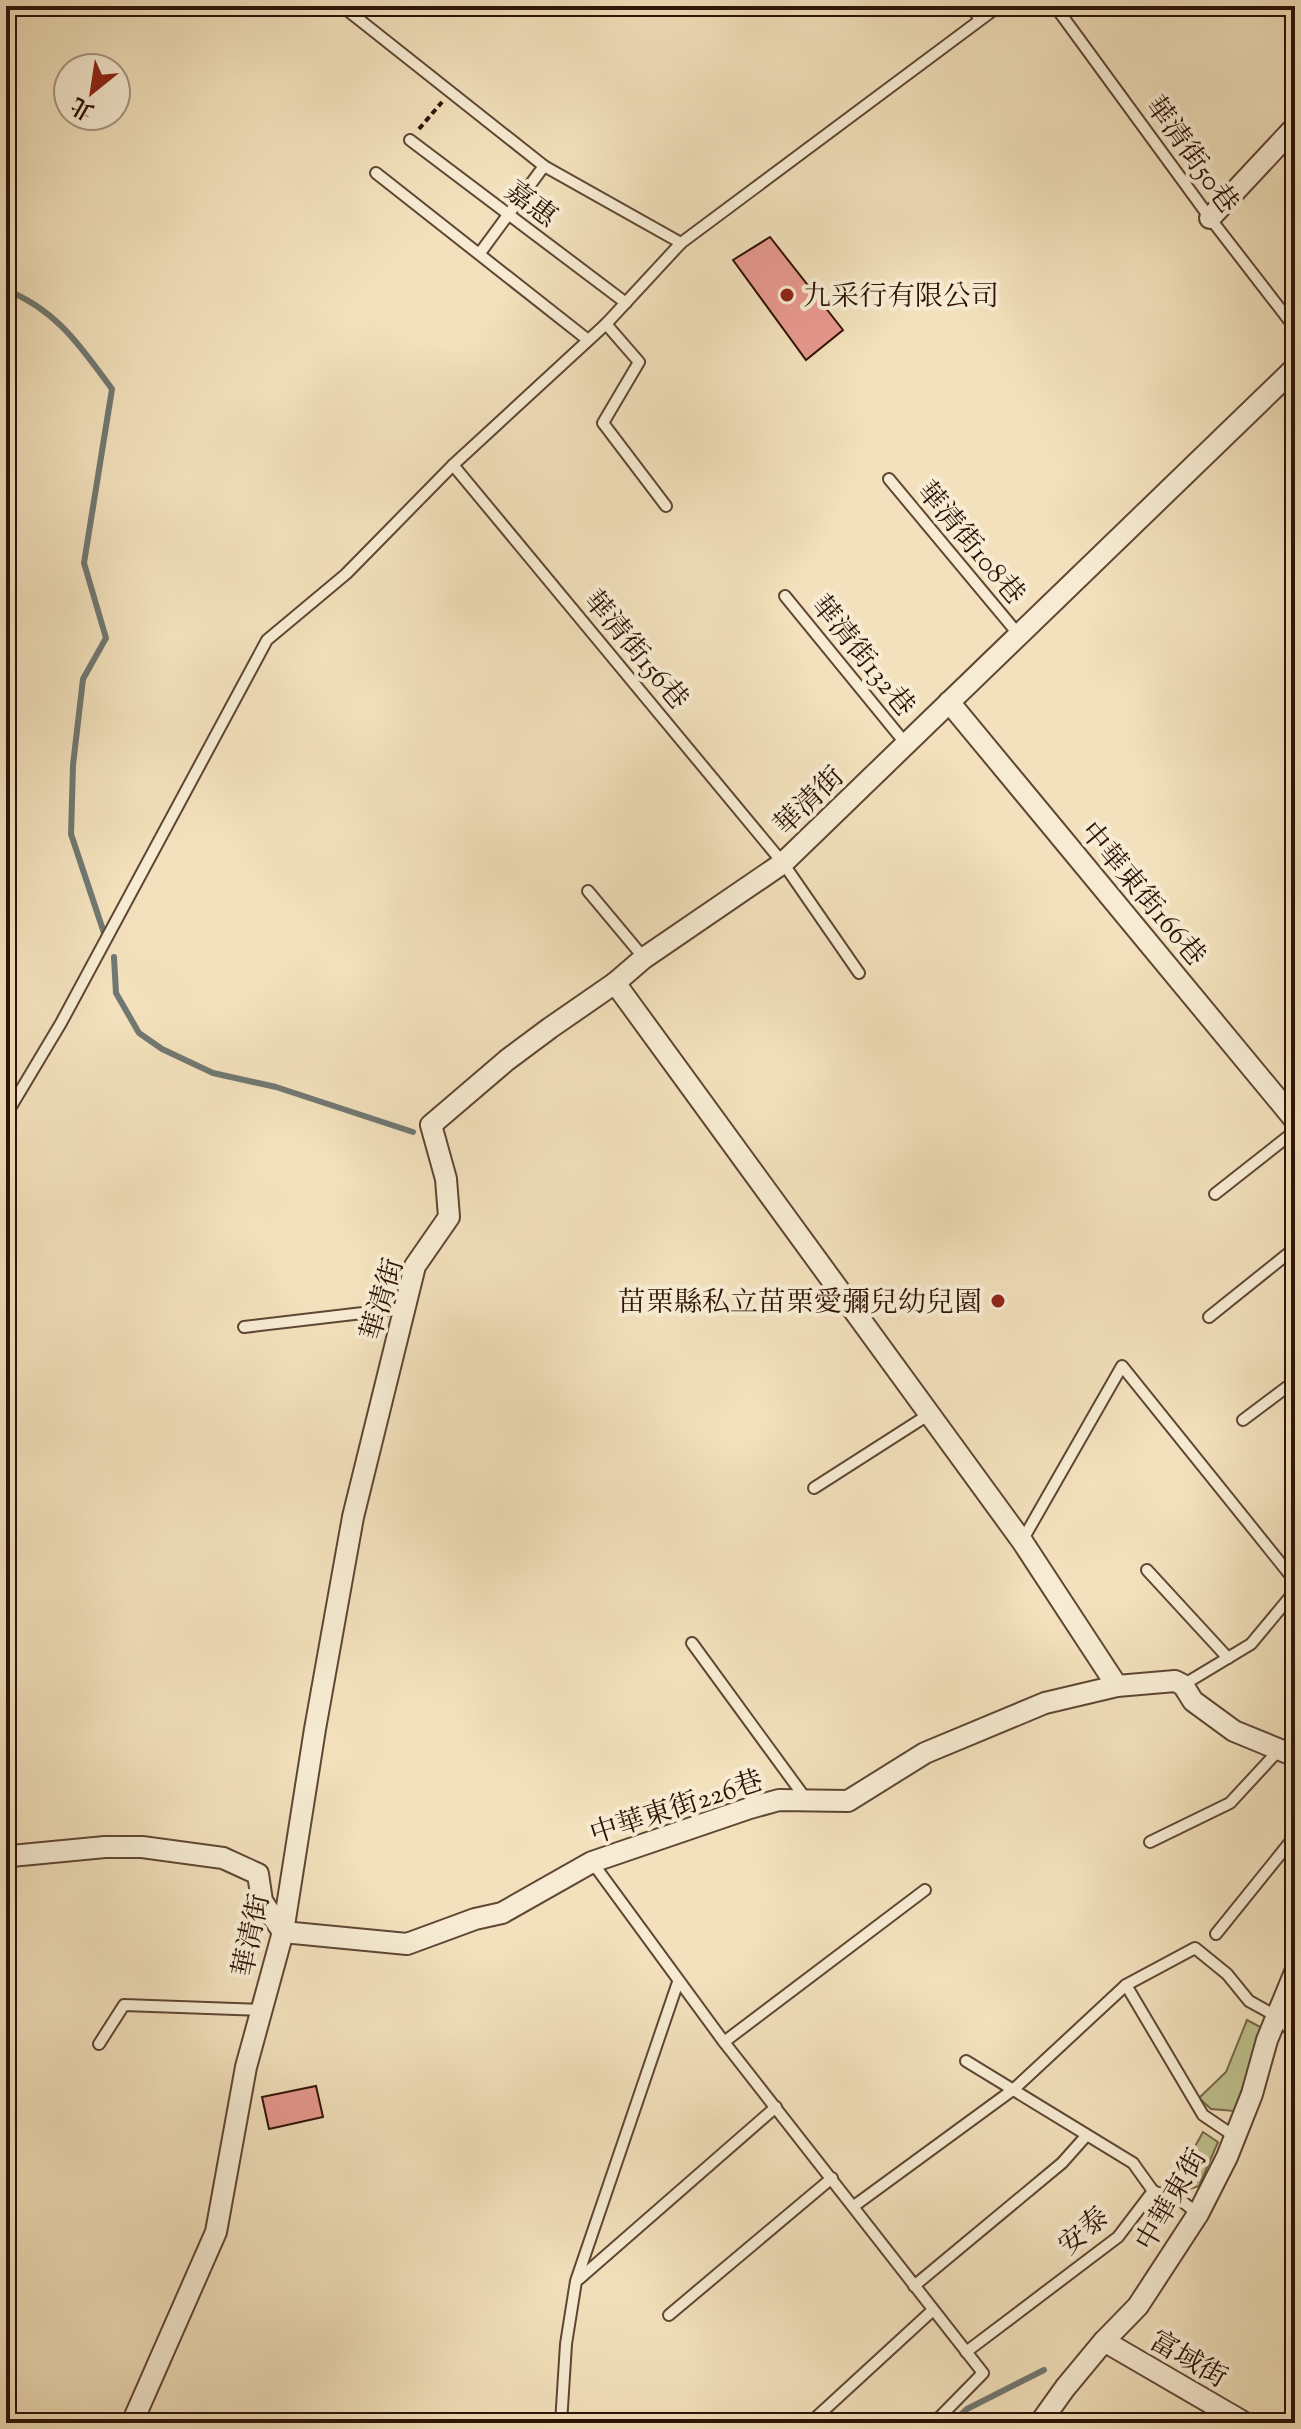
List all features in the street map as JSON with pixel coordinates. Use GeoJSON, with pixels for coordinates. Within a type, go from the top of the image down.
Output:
{"type":"FeatureCollection","features":[{"type":"Feature","properties":{"kind":"street"},"geometry":{"type":"LineString","coordinates":[[1210,218],[1295,127]]}},
{"type":"Feature","properties":{"kind":"street","name":"華清街"},"geometry":{"type":"LineString","coordinates":[[132,2423],[216,2232],[246,2067],[283,1932],[312,1744],[353,1517],[415,1266],[449,1217],[446,1179],[431,1125],[507,1060],[615,983],[644,958],[783,863],[1295,368]]}},
{"type":"Feature","properties":{"kind":"street","name":"中華東街166巷"},"geometry":{"type":"LineString","coordinates":[[949,702],[1295,1120]]}},
{"type":"Feature","properties":{"kind":"street"},"geometry":{"type":"LineString","coordinates":[[615,983],[1022,1541],[1117,1686]]}},
{"type":"Feature","properties":{"kind":"street","name":"中華東街226巷"},"geometry":{"type":"LineString","coordinates":[[283,1932],[407,1944],[475,1919],[502,1913],[592,1862],[750,1808],[779,1800],[848,1801],[925,1753],[1045,1703],[1117,1686],[1175,1681],[1183,1685]]}},
{"type":"Feature","properties":{"kind":"street"},"geometry":{"type":"LineString","coordinates":[[1183,1685],[1193,1701],[1234,1731],[1287,1753]]}},
{"type":"Feature","properties":{"kind":"street"},"geometry":{"type":"LineString","coordinates":[[6,1859],[105,1847],[142,1847],[223,1858],[258,1874],[262,1901],[283,1932]]}},
{"type":"Feature","properties":{"kind":"street","name":"中華東街"},"geometry":{"type":"LineString","coordinates":[[1040,2423],[1104,2341],[1138,2306],[1198,2214],[1227,2157],[1252,2094],[1267,2040],[1295,1972]]}},
{"type":"Feature","properties":{"kind":"street","name":"富域街"},"geometry":{"type":"LineString","coordinates":[[1104,2341],[1245,2423]]}},
{"type":"Feature","properties":{"kind":"lane"},"geometry":{"type":"LineString","coordinates":[[342,6],[544,166],[681,243]]}},
{"type":"Feature","properties":{"kind":"lane"},"geometry":{"type":"LineString","coordinates":[[970,6],[980,19]]}},
{"type":"Feature","properties":{"kind":"lane"},"geometry":{"type":"LineString","coordinates":[[6,1115],[61,1023],[267,640],[346,574],[453,465],[606,324],[681,243],[999,6]]}},
{"type":"Feature","properties":{"kind":"lane","name":"華清街50巷"},"geometry":{"type":"LineString","coordinates":[[1055,6],[1210,218],[1295,328]]}},
{"type":"Feature","properties":{"kind":"lane","name":"嘉惠"},"geometry":{"type":"LineString","coordinates":[[410,140],[626,303]]}},
{"type":"Feature","properties":{"kind":"lane"},"geometry":{"type":"LineString","coordinates":[[480,253],[544,166]]}},
{"type":"Feature","properties":{"kind":"lane"},"geometry":{"type":"LineString","coordinates":[[376,173],[588,340]]}},
{"type":"Feature","properties":{"kind":"lane"},"geometry":{"type":"LineString","coordinates":[[606,324],[639,362],[603,423],[666,506]]}},
{"type":"Feature","properties":{"kind":"lane","name":"華清街156巷"},"geometry":{"type":"LineString","coordinates":[[453,465],[783,863],[859,973]]}},
{"type":"Feature","properties":{"kind":"lane","name":"華清街108巷"},"geometry":{"type":"LineString","coordinates":[[889,479],[1019,635]]}},
{"type":"Feature","properties":{"kind":"lane","name":"華清街132巷"},"geometry":{"type":"LineString","coordinates":[[785,596],[906,744]]}},
{"type":"Feature","properties":{"kind":"lane"},"geometry":{"type":"LineString","coordinates":[[588,891],[644,958]]}},
{"type":"Feature","properties":{"kind":"lane"},"geometry":{"type":"LineString","coordinates":[[1215,1194],[1295,1131]]}},
{"type":"Feature","properties":{"kind":"lane"},"geometry":{"type":"LineString","coordinates":[[1209,1317],[1295,1248]]}},
{"type":"Feature","properties":{"kind":"lane"},"geometry":{"type":"LineString","coordinates":[[244,1327],[405,1308]]}},
{"type":"Feature","properties":{"kind":"lane"},"geometry":{"type":"LineString","coordinates":[[1022,1541],[1122,1366],[1295,1581]]}},
{"type":"Feature","properties":{"kind":"lane"},"geometry":{"type":"LineString","coordinates":[[1243,1420],[1295,1381]]}},
{"type":"Feature","properties":{"kind":"lane"},"geometry":{"type":"LineString","coordinates":[[814,1488],[928,1415]]}},
{"type":"Feature","properties":{"kind":"lane"},"geometry":{"type":"LineString","coordinates":[[1147,1570],[1228,1658]]}},
{"type":"Feature","properties":{"kind":"lane"},"geometry":{"type":"LineString","coordinates":[[1183,1685],[1251,1644],[1295,1591]]}},
{"type":"Feature","properties":{"kind":"lane"},"geometry":{"type":"LineString","coordinates":[[692,1643],[807,1801]]}},
{"type":"Feature","properties":{"kind":"lane"},"geometry":{"type":"LineString","coordinates":[[1150,1842],[1230,1803],[1287,1753]]}},
{"type":"Feature","properties":{"kind":"lane"},"geometry":{"type":"LineString","coordinates":[[1216,1934],[1295,1836]]}},
{"type":"Feature","properties":{"kind":"lane"},"geometry":{"type":"LineString","coordinates":[[592,1862],[678,1982],[983,2373],[934,2423]]}},
{"type":"Feature","properties":{"kind":"lane"},"geometry":{"type":"LineString","coordinates":[[724,2042],[925,1890]]}},
{"type":"Feature","properties":{"kind":"lane"},"geometry":{"type":"LineString","coordinates":[[854,2206],[1014,2089],[1126,1985],[1195,1948],[1227,1974],[1249,2001],[1278,2017],[1295,2035]]}},
{"type":"Feature","properties":{"kind":"lane"},"geometry":{"type":"LineString","coordinates":[[561,2423],[566,2344],[576,2281],[678,1982]]}},
{"type":"Feature","properties":{"kind":"lane"},"geometry":{"type":"LineString","coordinates":[[1126,1985],[1203,2115],[1234,2136]]}},
{"type":"Feature","properties":{"kind":"lane"},"geometry":{"type":"LineString","coordinates":[[99,2044],[124,2005],[262,2010]]}},
{"type":"Feature","properties":{"kind":"lane"},"geometry":{"type":"LineString","coordinates":[[966,2061],[1133,2163],[1153,2191],[1183,2202],[1198,2214]]}},
{"type":"Feature","properties":{"kind":"lane"},"geometry":{"type":"LineString","coordinates":[[576,2281],[776,2107]]}},
{"type":"Feature","properties":{"kind":"lane"},"geometry":{"type":"LineString","coordinates":[[914,2286],[1062,2163],[1086,2136]]}},
{"type":"Feature","properties":{"kind":"lane"},"geometry":{"type":"LineString","coordinates":[[669,2315],[832,2178]]}},
{"type":"Feature","properties":{"kind":"lane","name":"安泰"},"geometry":{"type":"LineString","coordinates":[[966,2352],[1118,2237],[1153,2191]]}},
{"type":"Feature","properties":{"kind":"lane"},"geometry":{"type":"LineString","coordinates":[[810,2423],[933,2310]]}},
{"type":"Feature","properties":{"kind":"path"},"geometry":{"type":"LineString","coordinates":[[410,140],[449,92]]}},
{"type":"Feature","properties":{"kind":"green space"},"geometry":{"type":"Polygon","coordinates":[[[1247,2020],[1264,2029],[1234,2111],[1211,2109],[1199,2098],[1226,2072],[1247,2020]]]}},
{"type":"Feature","properties":{"kind":"green space"},"geometry":{"type":"Polygon","coordinates":[[[1203,2132],[1218,2142],[1199,2186],[1187,2190],[1175,2183],[1203,2132]]]}},
{"type":"Feature","properties":{"kind":"building","name":"九采行有限公司"},"geometry":{"type":"Polygon","coordinates":[[[770,237],[843,330],[806,360],[733,260],[770,237]]]}},
{"type":"Feature","properties":{"kind":"building"},"geometry":{"type":"Polygon","coordinates":[[[316,2086],[323,2117],[269,2129],[262,2097],[316,2086]]]}},
{"type":"Feature","properties":{"kind":"waterway"},"geometry":{"type":"LineString","coordinates":[[6,290],[24,298],[54,319],[78,344],[112,389],[84,563],[106,638],[83,679],[73,765],[71,834],[104,933]]}},
{"type":"Feature","properties":{"kind":"waterway"},"geometry":{"type":"LineString","coordinates":[[114,957],[116,993],[139,1033],[162,1049],[213,1073],[276,1087],[413,1132]]}},
{"type":"Feature","properties":{"kind":"waterway"},"geometry":{"type":"LineString","coordinates":[[952,2423],[967,2409],[1044,2370]]}},
{"type":"Feature","properties":{"kind":"place","name":"九采行有限公司"},"geometry":{"type":"Point","coordinates":[787,295]}},
{"type":"Feature","properties":{"kind":"place","name":"苗栗縣私立苗栗愛彌兒幼兒園"},"geometry":{"type":"Point","coordinates":[998,1301]}}]}
